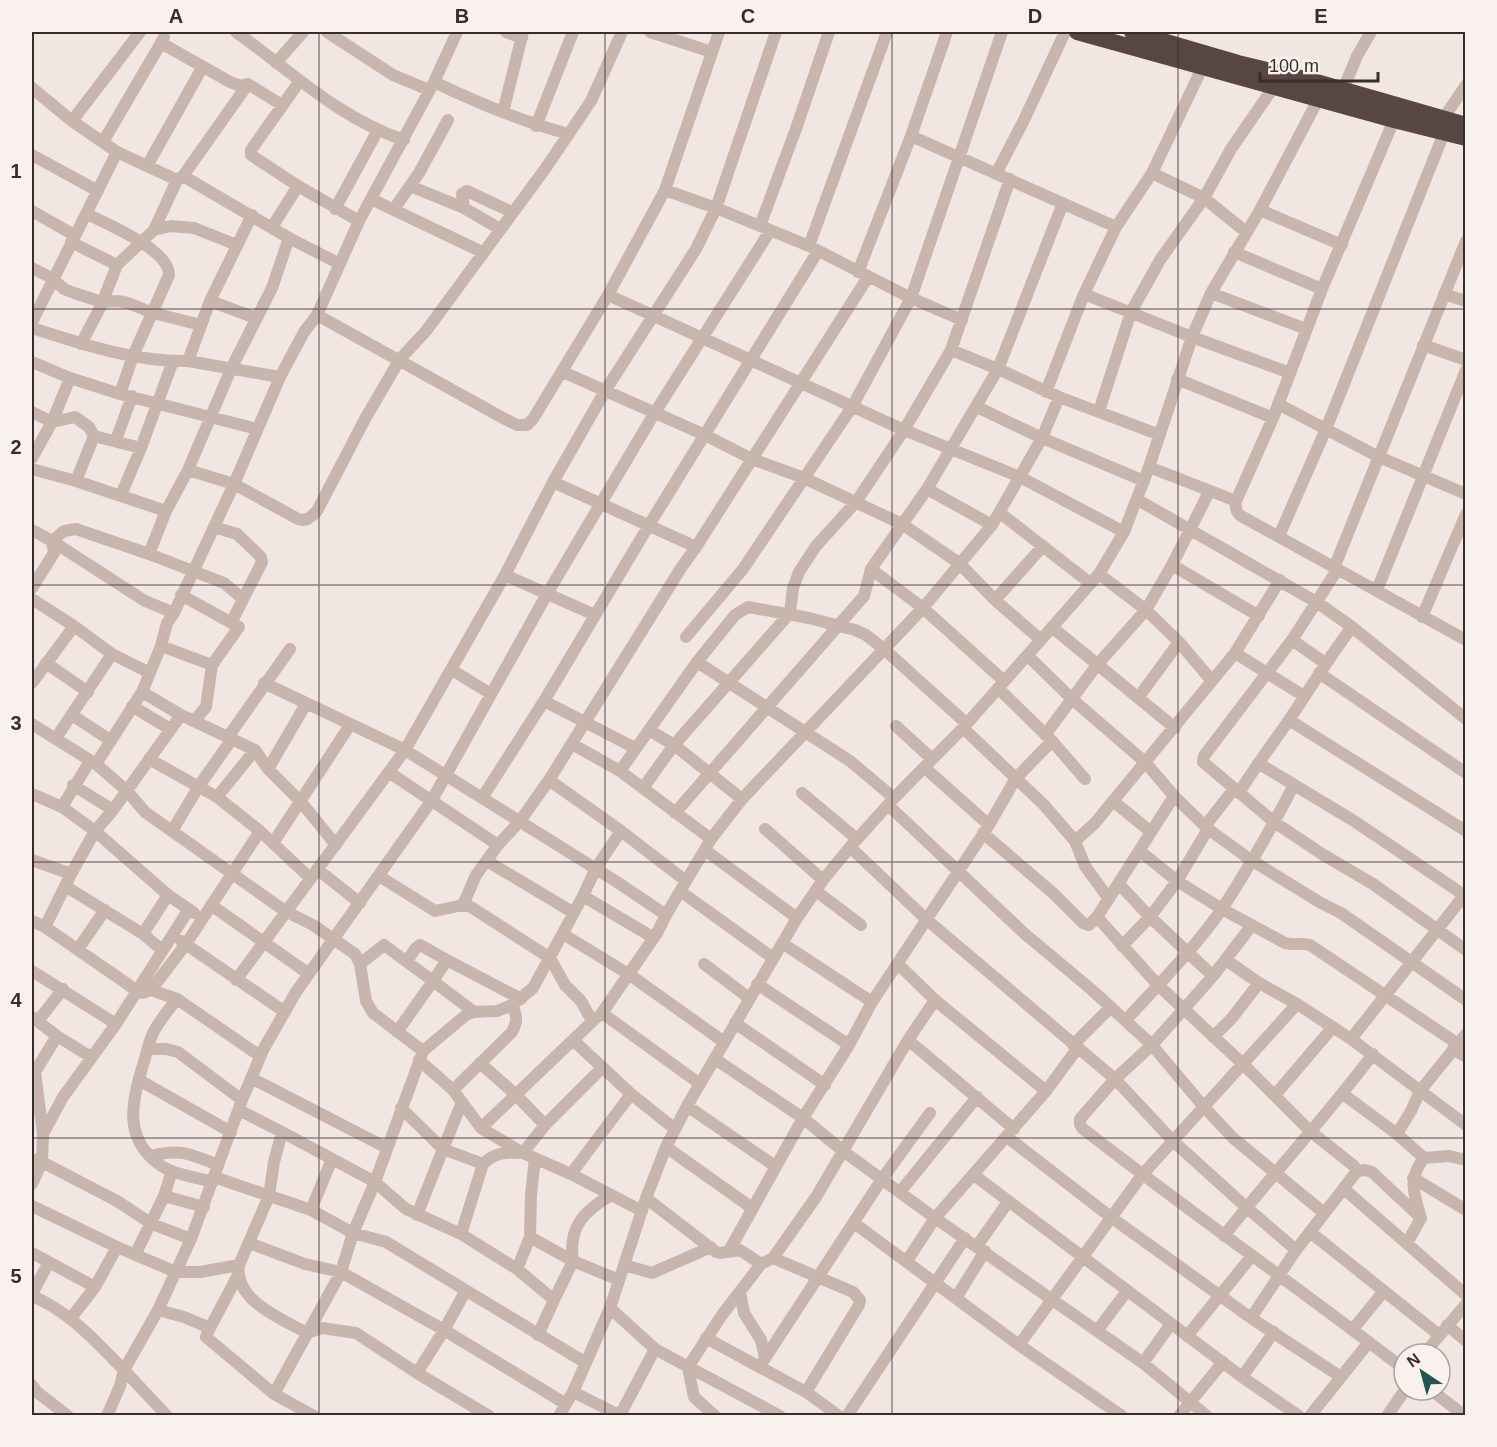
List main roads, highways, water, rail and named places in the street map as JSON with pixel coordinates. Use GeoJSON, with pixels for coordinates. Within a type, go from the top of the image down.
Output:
{"type":"FeatureCollection","features":[{"type":"Feature","properties":{"kind":"highway"},"geometry":{"type":"LineString","coordinates":[[1077,32],[1275,86],[1313,91],[1343,90],[1444,126],[1466,138]]}},
{"type":"Feature","properties":{"kind":"highway"},"geometry":{"type":"LineString","coordinates":[[1132,32],[1238,63],[1394,120],[1444,126],[1466,125]]}}]}
